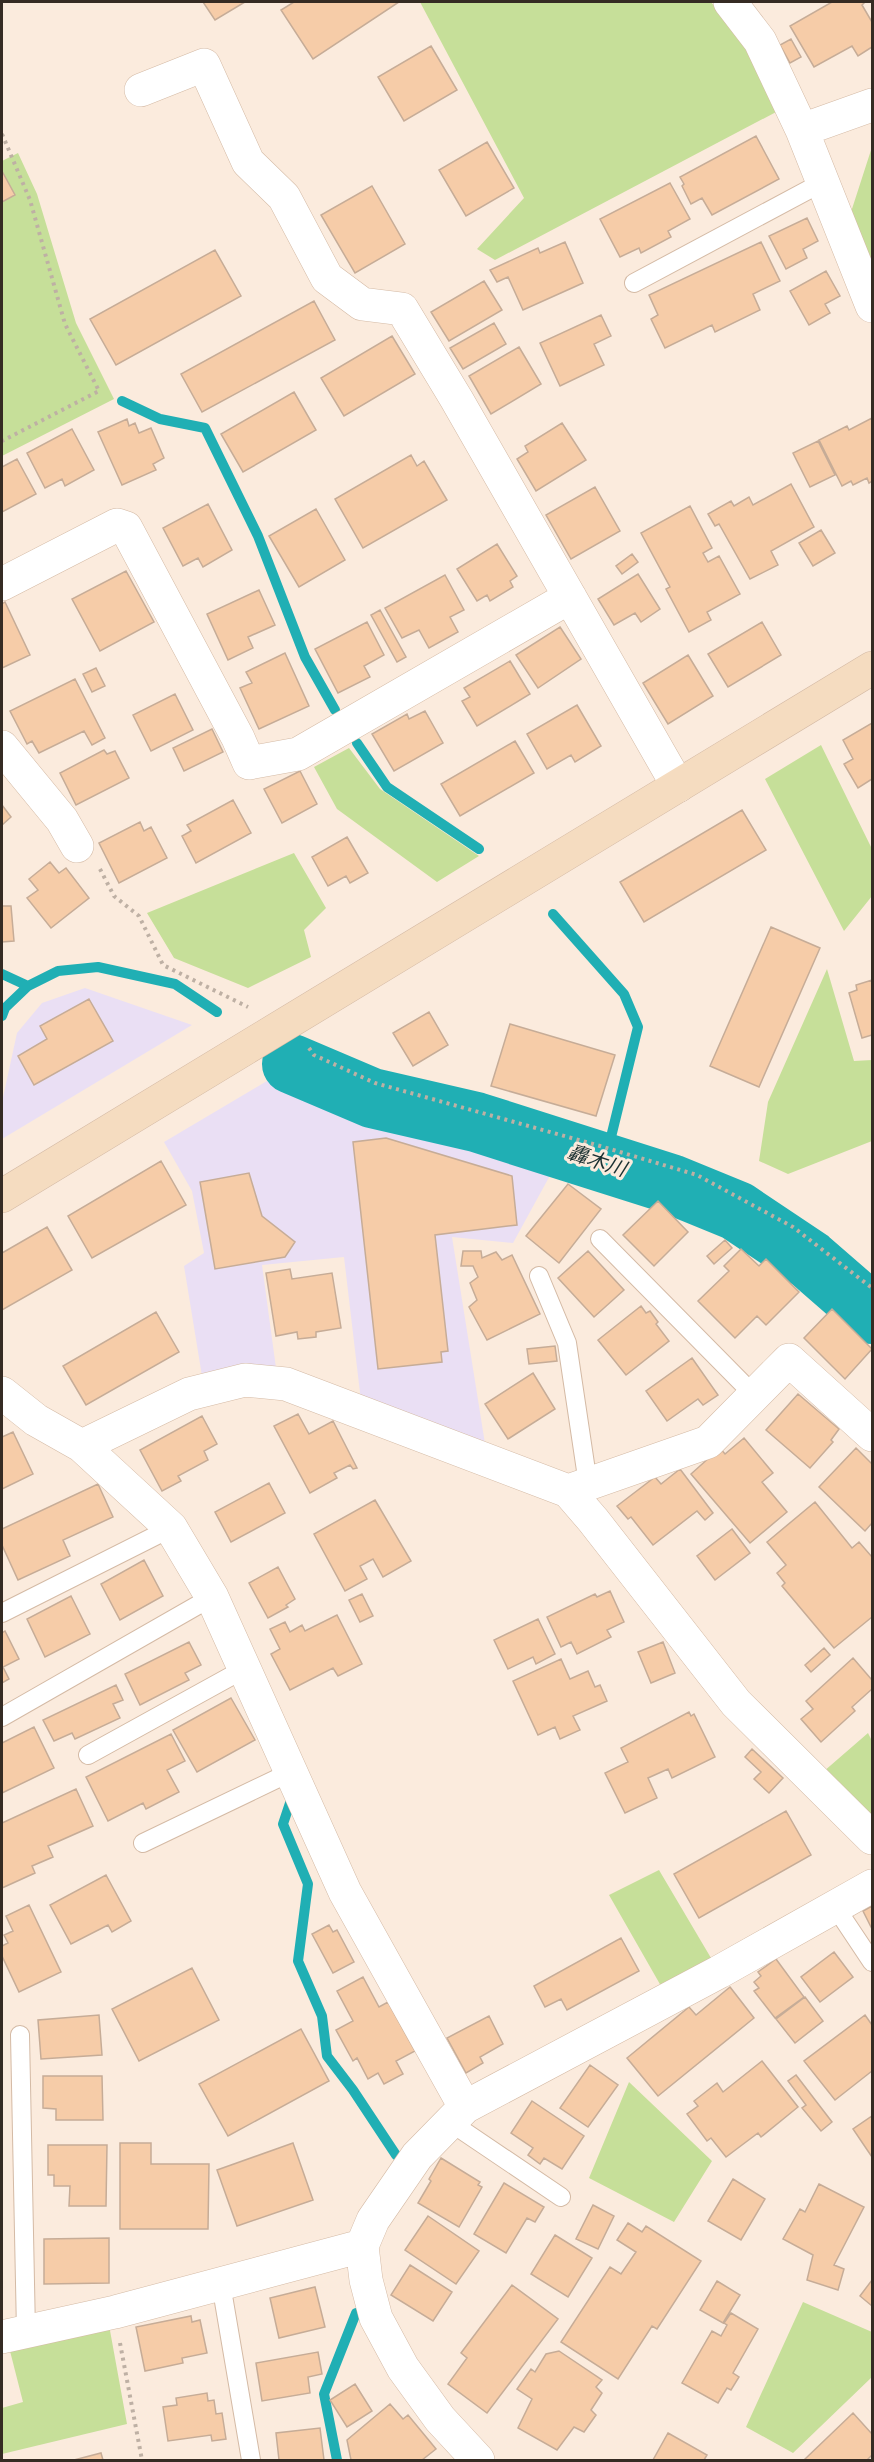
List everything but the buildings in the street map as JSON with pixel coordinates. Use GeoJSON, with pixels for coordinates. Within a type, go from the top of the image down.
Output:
{"type":"FeatureCollection","features":[{"type":"Feature","properties":{"kind":"street"},"geometry":{"type":"LineString","coordinates":[[730,2],[760,41],[802,130],[873,306]]}},
{"type":"Feature","properties":{"kind":"street"},"geometry":{"type":"LineString","coordinates":[[141,90],[204,65],[248,162],[284,197],[327,278],[362,304],[402,309],[457,400],[678,786]]}},
{"type":"Feature","properties":{"kind":"street"},"geometry":{"type":"LineString","coordinates":[[802,130],[873,105]]}},
{"type":"Feature","properties":{"kind":"street"},"geometry":{"type":"LineString","coordinates":[[2,584],[117,525],[126,528],[238,738],[249,763],[298,754],[570,597]]}},
{"type":"Feature","properties":{"kind":"street"},"geometry":{"type":"LineString","coordinates":[[2,1196],[873,668]]}},
{"type":"Feature","properties":{"kind":"street"},"geometry":{"type":"LineString","coordinates":[[2,747],[62,820],[77,846]]}},
{"type":"Feature","properties":{"kind":"street"},"geometry":{"type":"LineString","coordinates":[[82,1446],[189,1394],[245,1380],[285,1384],[578,1487],[708,1442],[789,1360],[873,1435]]}},
{"type":"Feature","properties":{"kind":"street"},"geometry":{"type":"LineString","coordinates":[[7,1405],[82,1446],[171,1528],[212,1597],[345,1892],[458,2114]]}},
{"type":"Feature","properties":{"kind":"street"},"geometry":{"type":"LineString","coordinates":[[578,1487],[593,1520],[736,1704],[873,1839]]}},
{"type":"Feature","properties":{"kind":"street"},"geometry":{"type":"LineString","coordinates":[[478,2460],[440,2419],[403,2368],[376,2319],[366,2280],[362,2246],[373,2220],[417,2157],[458,2114],[873,1886]]}},
{"type":"Feature","properties":{"kind":"street"},"geometry":{"type":"LineString","coordinates":[[14,2335],[115,2312],[362,2246]]}},
{"type":"Feature","properties":{"kind":"lane"},"geometry":{"type":"LineString","coordinates":[[634,283],[823,182]]}},
{"type":"Feature","properties":{"kind":"lane"},"geometry":{"type":"LineString","coordinates":[[600,1239],[754,1395]]}},
{"type":"Feature","properties":{"kind":"lane"},"geometry":{"type":"LineString","coordinates":[[539,1276],[567,1343],[578,1487]]}},
{"type":"Feature","properties":{"kind":"lane"},"geometry":{"type":"LineString","coordinates":[[2,1613],[171,1528]]}},
{"type":"Feature","properties":{"kind":"lane"},"geometry":{"type":"LineString","coordinates":[[2,1718],[212,1597]]}},
{"type":"Feature","properties":{"kind":"lane"},"geometry":{"type":"LineString","coordinates":[[88,1755],[244,1669]]}},
{"type":"Feature","properties":{"kind":"lane"},"geometry":{"type":"LineString","coordinates":[[143,1843],[291,1772]]}},
{"type":"Feature","properties":{"kind":"lane"},"geometry":{"type":"LineString","coordinates":[[836,1908],[873,1962]]}},
{"type":"Feature","properties":{"kind":"lane"},"geometry":{"type":"LineString","coordinates":[[14,2335],[20,2035]]}},
{"type":"Feature","properties":{"kind":"lane"},"geometry":{"type":"LineString","coordinates":[[458,2114],[561,2197]]}},
{"type":"Feature","properties":{"kind":"lane"},"geometry":{"type":"LineString","coordinates":[[221,2284],[251,2460]]}},
{"type":"Feature","properties":{"kind":"path"},"geometry":{"type":"LineString","coordinates":[[2,134],[30,200],[65,324],[99,391],[2,441]]}},
{"type":"Feature","properties":{"kind":"path"},"geometry":{"type":"LineString","coordinates":[[77,846],[95,859],[114,896],[139,916],[163,965],[249,1007]]}},
{"type":"Feature","properties":{"kind":"path"},"geometry":{"type":"LineString","coordinates":[[305,1043],[314,1055],[375,1083],[600,1146],[697,1176],[793,1227],[873,1288]]}},
{"type":"Feature","properties":{"kind":"path"},"geometry":{"type":"LineString","coordinates":[[115,2312],[142,2460]]}},
{"type":"Feature","properties":{"kind":"shaded area"},"geometry":{"type":"Polygon","coordinates":[[[85,988],[192,1025],[2,1139],[2,1102],[17,1033],[42,1003],[85,988]]]}},
{"type":"Feature","properties":{"kind":"shaded area"},"geometry":{"type":"Polygon","coordinates":[[[267,1081],[336,1112],[553,1170],[513,1243],[452,1237],[486,1450],[361,1401],[344,1257],[262,1265],[276,1368],[202,1376],[184,1266],[204,1253],[192,1191],[164,1142],[267,1081]]]}},
{"type":"Feature","properties":{"kind":"green space"},"geometry":{"type":"Polygon","coordinates":[[[420,2],[711,2],[753,54],[778,111],[495,260],[477,249],[524,198],[420,2]]]}},
{"type":"Feature","properties":{"kind":"green space"},"geometry":{"type":"Polygon","coordinates":[[[872,147],[872,264],[851,212],[872,147]]]}},
{"type":"Feature","properties":{"kind":"green space"},"geometry":{"type":"Polygon","coordinates":[[[18,153],[37,194],[76,323],[114,399],[2,456],[2,161],[18,153]]]}},
{"type":"Feature","properties":{"kind":"green space"},"geometry":{"type":"Polygon","coordinates":[[[821,745],[872,849],[872,896],[844,931],[765,779],[821,745]]]}},
{"type":"Feature","properties":{"kind":"green space"},"geometry":{"type":"Polygon","coordinates":[[[349,748],[380,789],[479,856],[437,882],[337,809],[314,767],[349,748]]]}},
{"type":"Feature","properties":{"kind":"green space"},"geometry":{"type":"Polygon","coordinates":[[[294,853],[326,908],[304,930],[311,957],[248,988],[174,958],[147,913],[294,853]]]}},
{"type":"Feature","properties":{"kind":"green space"},"geometry":{"type":"Polygon","coordinates":[[[827,969],[854,1061],[872,1060],[872,1141],[788,1174],[759,1161],[768,1102],[827,969]]]}},
{"type":"Feature","properties":{"kind":"green space"},"geometry":{"type":"Polygon","coordinates":[[[868,1733],[872,1741],[872,1823],[823,1772],[868,1733]]]}},
{"type":"Feature","properties":{"kind":"green space"},"geometry":{"type":"Polygon","coordinates":[[[659,1870],[711,1958],[661,1986],[609,1895],[659,1870]]]}},
{"type":"Feature","properties":{"kind":"green space"},"geometry":{"type":"Polygon","coordinates":[[[629,2082],[712,2161],[674,2222],[589,2178],[629,2082]]]}},
{"type":"Feature","properties":{"kind":"green space"},"geometry":{"type":"Polygon","coordinates":[[[803,2302],[872,2332],[872,2377],[793,2453],[746,2427],[803,2302]]]}},
{"type":"Feature","properties":{"kind":"green space"},"geometry":{"type":"Polygon","coordinates":[[[109,2325],[127,2424],[2,2454],[2,2408],[23,2402],[10,2351],[109,2325]]]}},
{"type":"Feature","properties":{"kind":"waterway"},"geometry":{"type":"LineString","coordinates":[[122,401],[160,419],[205,428],[258,536],[305,657],[335,710]]}},
{"type":"Feature","properties":{"kind":"waterway"},"geometry":{"type":"LineString","coordinates":[[357,743],[387,787],[479,849]]}},
{"type":"Feature","properties":{"kind":"waterway"},"geometry":{"type":"LineString","coordinates":[[553,914],[624,994],[638,1027],[611,1137]]}},
{"type":"Feature","properties":{"kind":"waterway"},"geometry":{"type":"LineString","coordinates":[[2,1016],[5,1008],[28,986],[58,971],[98,967],[175,984],[217,1012]]}},
{"type":"Feature","properties":{"kind":"waterway"},"geometry":{"type":"LineString","coordinates":[[2,974],[28,986]]}},
{"type":"Feature","properties":{"kind":"waterway","name":"轟木川"},"geometry":{"type":"LineString","coordinates":[[292,1064],[372,1098],[476,1122],[671,1184],[737,1211],[810,1260],[872,1314]]}},
{"type":"Feature","properties":{"kind":"waterway"},"geometry":{"type":"LineString","coordinates":[[290,1803],[283,1824],[308,1884],[298,1961],[322,2016],[327,2056],[353,2090],[396,2155]]}},
{"type":"Feature","properties":{"kind":"waterway"},"geometry":{"type":"LineString","coordinates":[[337,2460],[324,2394],[356,2313]]}}]}
